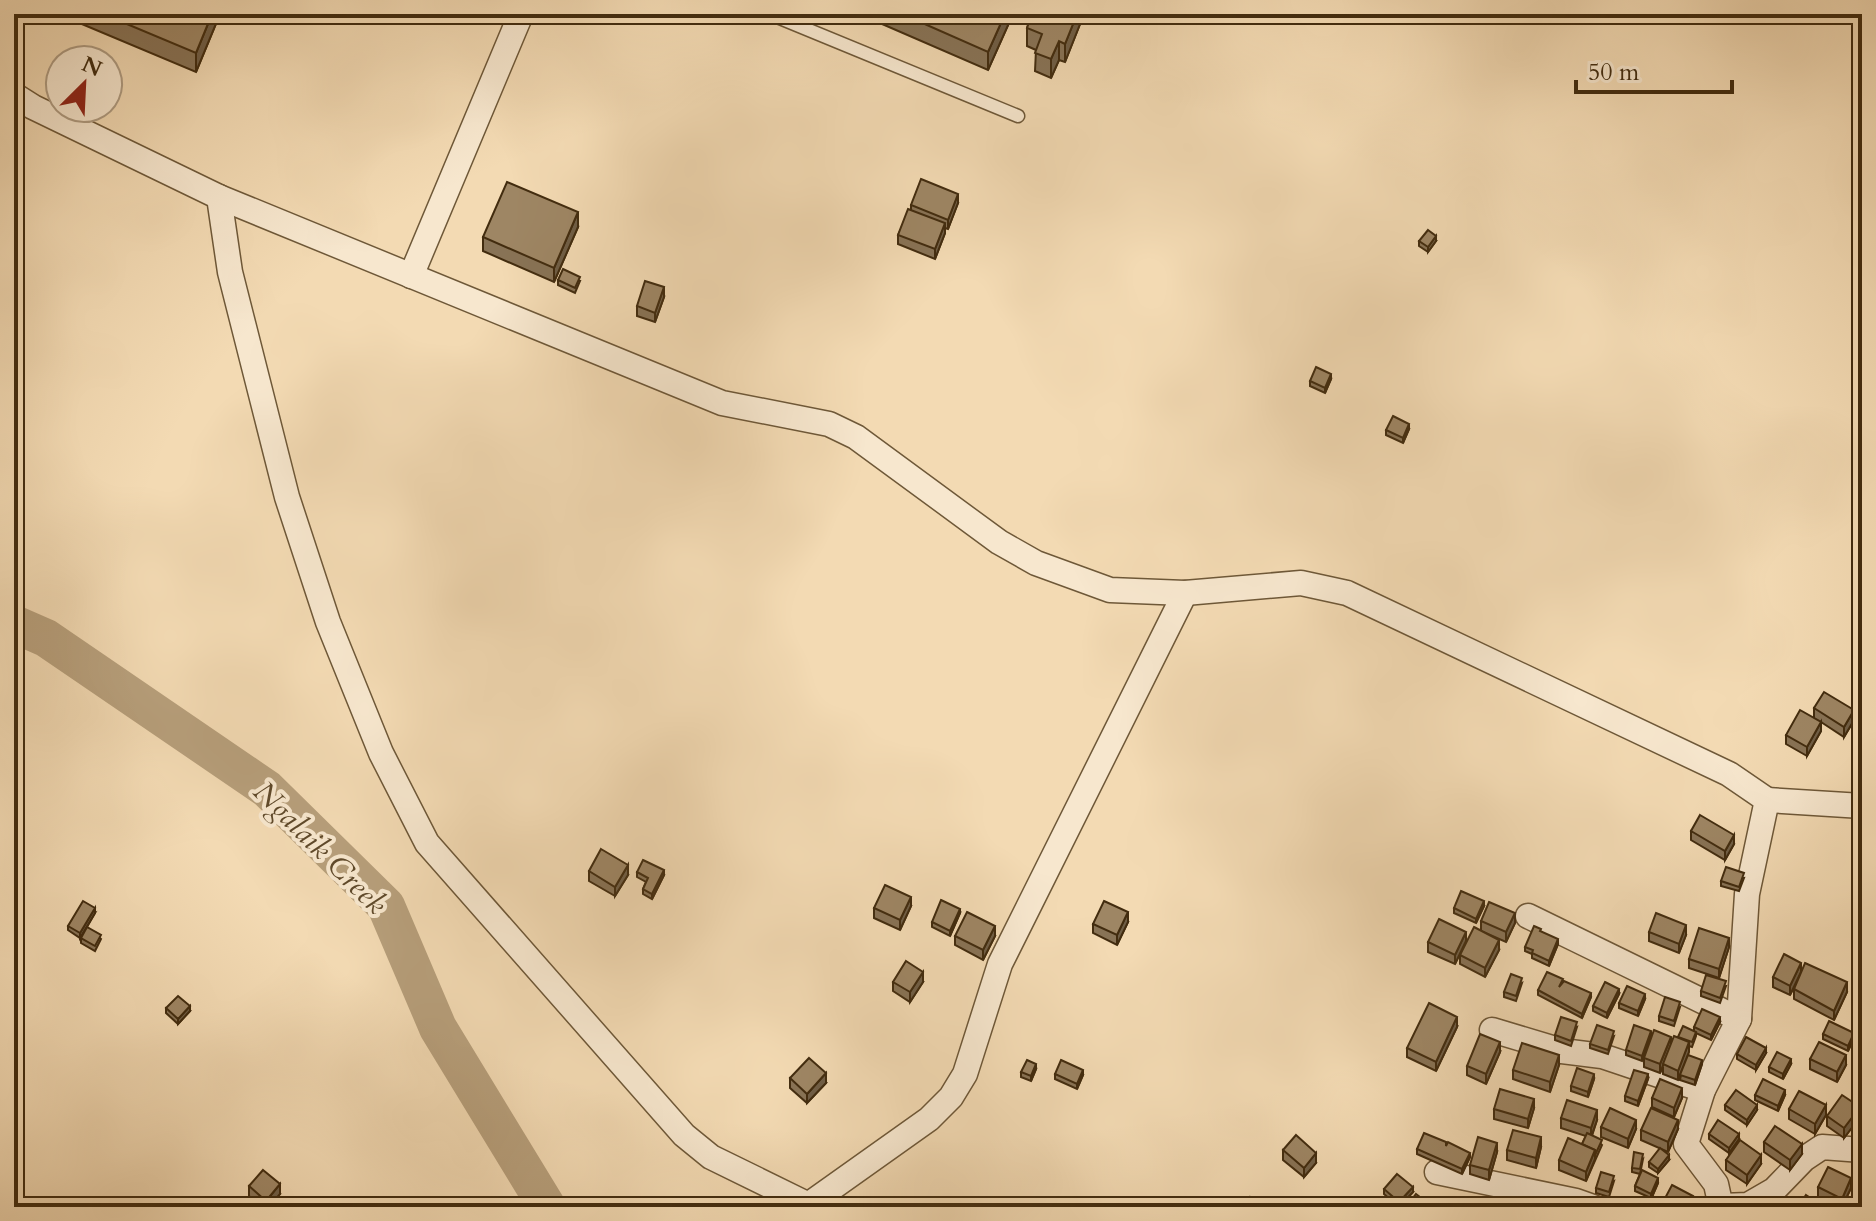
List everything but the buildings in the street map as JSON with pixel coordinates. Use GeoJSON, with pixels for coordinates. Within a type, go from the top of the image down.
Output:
{"type":"FeatureCollection","features":[{"type":"Feature","properties":{"kind":"street"},"geometry":{"type":"LineString","coordinates":[[411,276],[521,14]]}},
{"type":"Feature","properties":{"kind":"street"},"geometry":{"type":"LineString","coordinates":[[14,95],[219,197],[722,403],[829,424],[856,437],[999,542],[1036,563],[1110,590],[1185,593],[1301,583],[1347,593],[1729,774],[1767,800],[1862,806]]}},
{"type":"Feature","properties":{"kind":"street"},"geometry":{"type":"LineString","coordinates":[[219,197],[233,286],[291,510],[328,622],[381,753],[427,843],[684,1135],[711,1157],[810,1206],[929,1119],[951,1097],[965,1074],[1000,964],[1185,593]]}},
{"type":"Feature","properties":{"kind":"street"},"geometry":{"type":"LineString","coordinates":[[1767,800],[1747,894],[1739,1019],[1703,1090],[1686,1144],[1716,1184],[1721,1207],[1748,1205],[1774,1190],[1804,1159],[1822,1147],[1862,1150]]}},
{"type":"Feature","properties":{"kind":"street"},"geometry":{"type":"LineString","coordinates":[[1528,916],[1739,1019]]}},
{"type":"Feature","properties":{"kind":"street"},"geometry":{"type":"LineString","coordinates":[[1492,1030],[1562,1051],[1602,1056],[1703,1090]]}},
{"type":"Feature","properties":{"kind":"street"},"geometry":{"type":"LineString","coordinates":[[1437,1172],[1593,1207]]}},
{"type":"Feature","properties":{"kind":"lane"},"geometry":{"type":"LineString","coordinates":[[770,14],[1018,116]]}},
{"type":"Feature","properties":{"kind":"waterway","name":"Ngalaik Creek"},"geometry":{"type":"LineString","coordinates":[[14,624],[46,638],[267,789],[386,906],[438,1028],[547,1207]]}}]}
